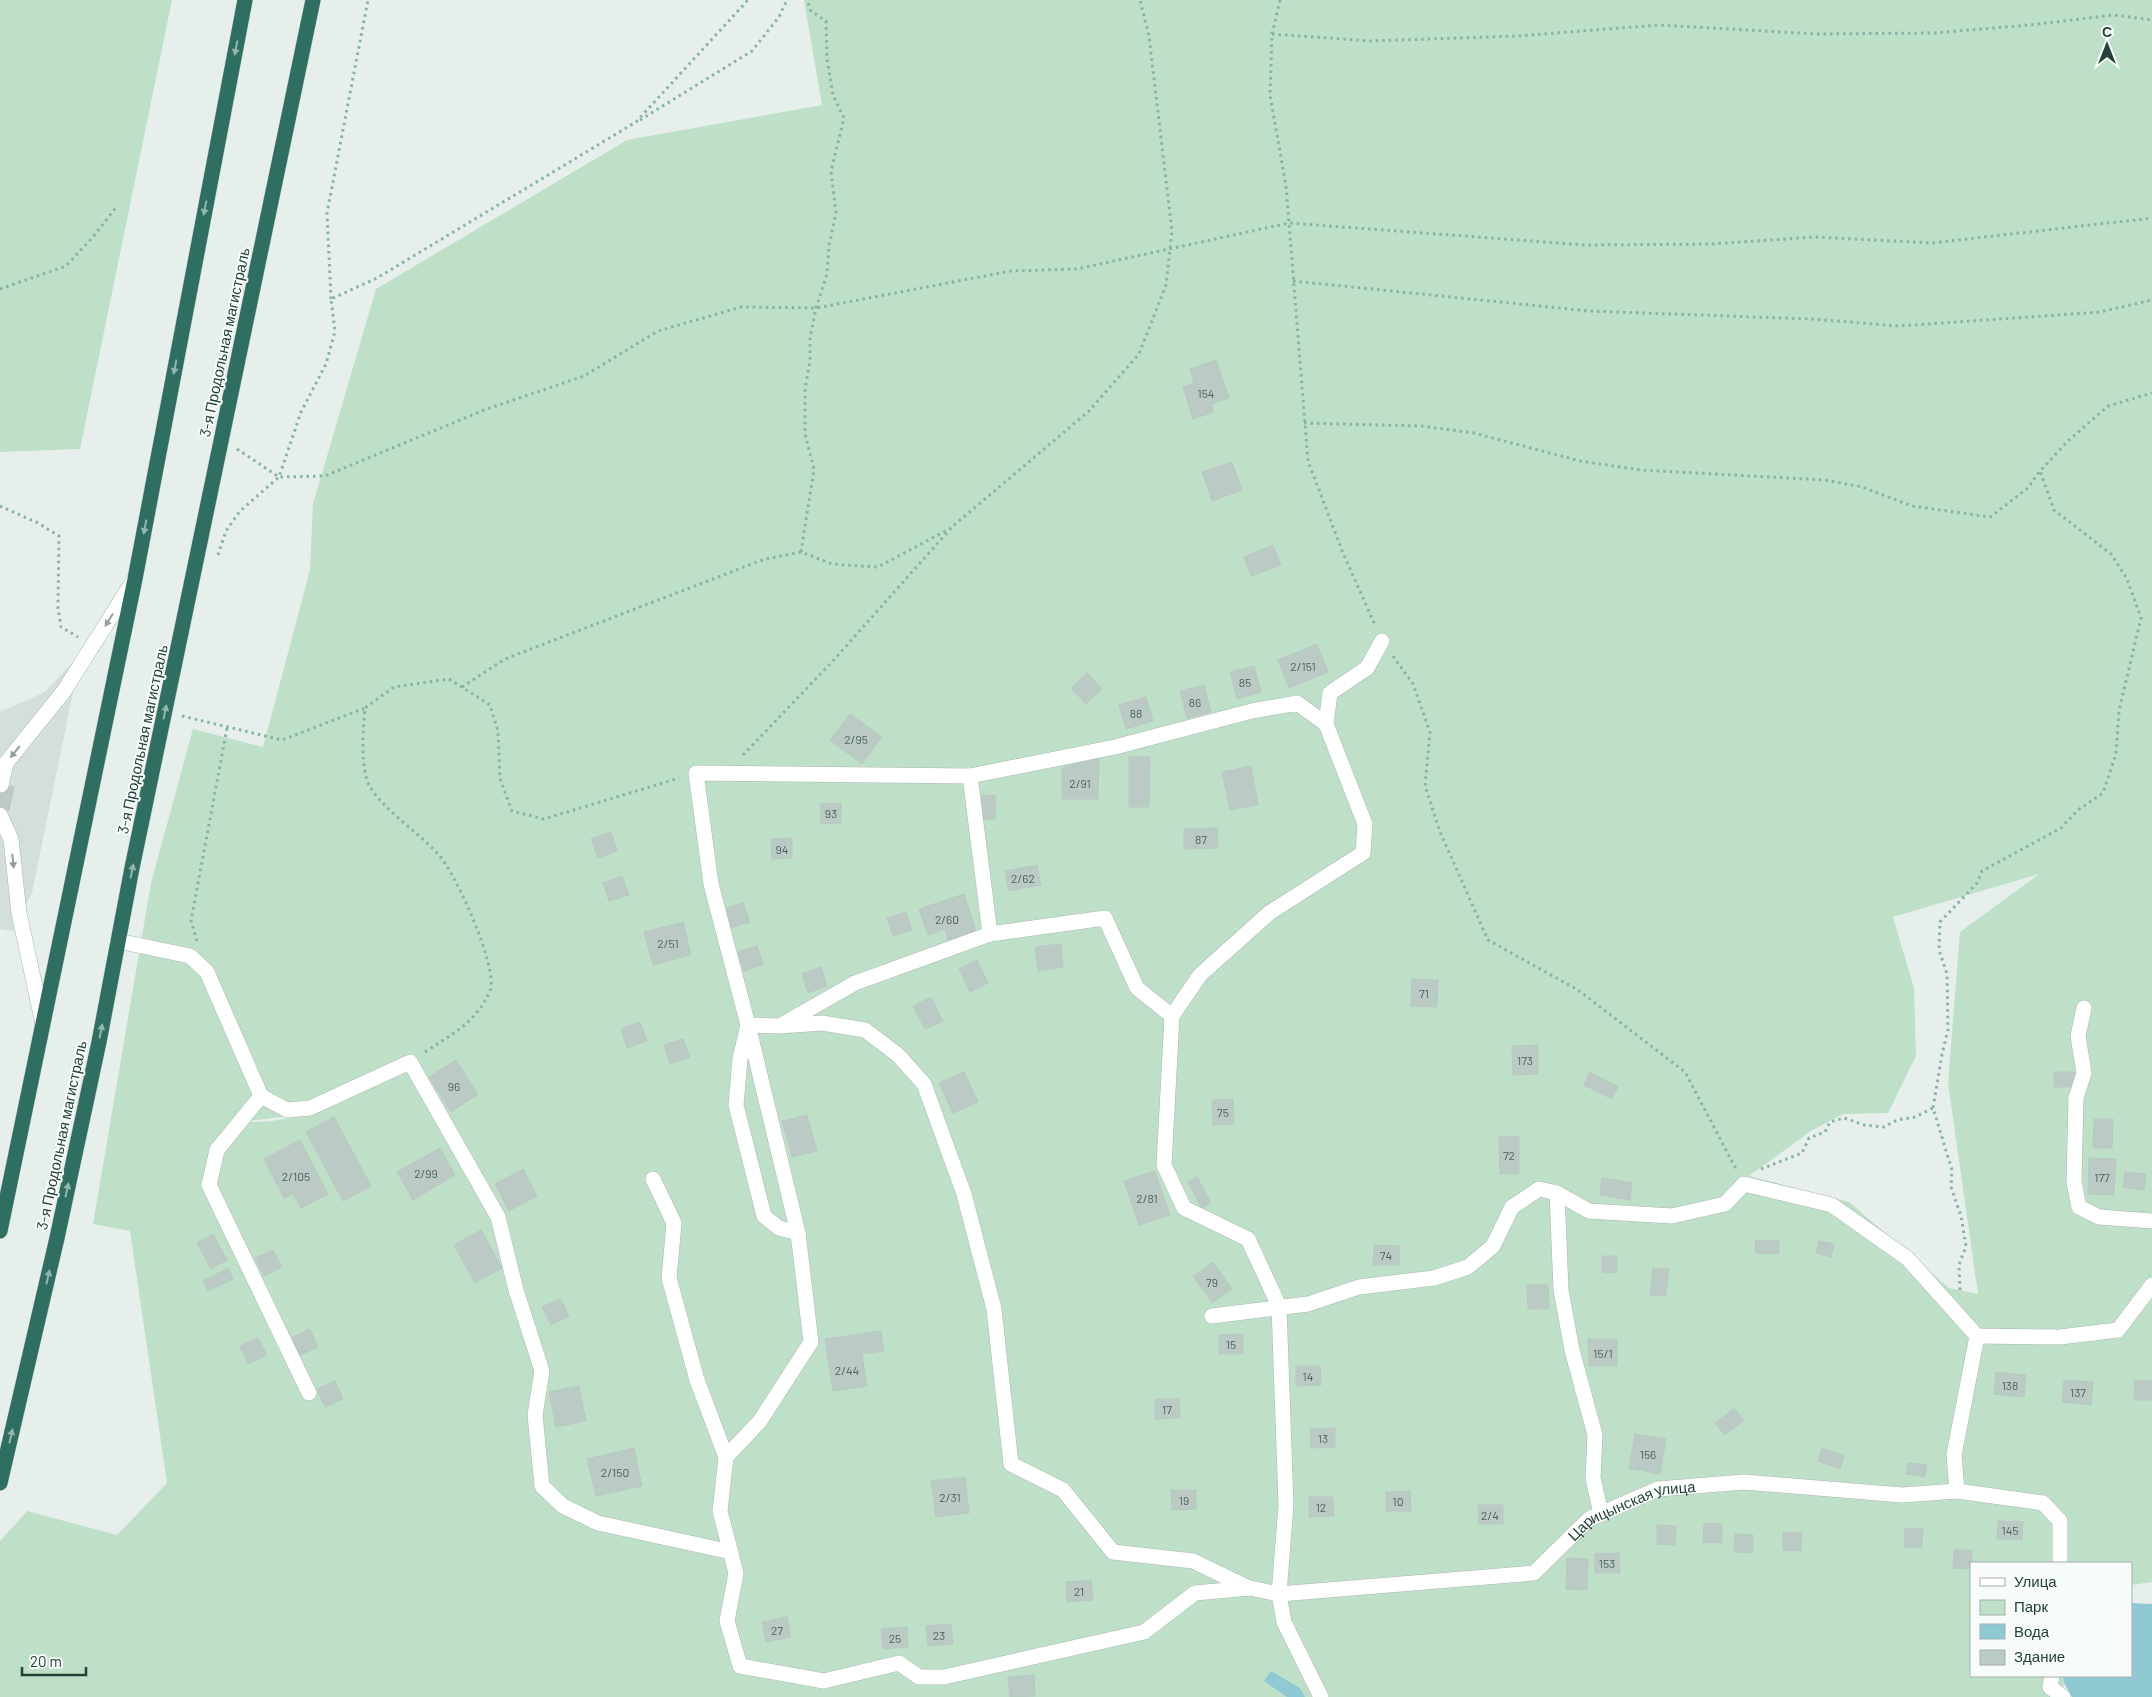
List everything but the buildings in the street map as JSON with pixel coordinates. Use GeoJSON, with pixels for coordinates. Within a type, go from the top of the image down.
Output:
{"type":"FeatureCollection","features":[{"type":"Feature","properties":{"kind":"highway"},"geometry":{"type":"LineString","coordinates":[[1,1227],[135,579],[245,0]]}},
{"type":"Feature","properties":{"kind":"highway","name":"3-я Продольная магистраль"},"geometry":{"type":"LineString","coordinates":[[0,1483],[57,1238],[313,0]]}},
{"type":"Feature","properties":{"kind":"street"},"geometry":{"type":"LineString","coordinates":[[1,784],[6,763],[64,692],[135,579]]}},
{"type":"Feature","properties":{"kind":"street"},"geometry":{"type":"LineString","coordinates":[[1321,1697],[1284,1622],[1279,1594],[1286,1504],[1279,1306],[1248,1239],[1184,1208],[1164,1165],[1172,1016],[1200,975],[1269,913],[1364,853],[1365,824],[1326,724],[1330,692],[1367,668],[1382,641]]}},
{"type":"Feature","properties":{"kind":"street"},"geometry":{"type":"LineString","coordinates":[[726,1457],[760,1422],[811,1342],[798,1233],[748,1024],[711,884],[696,773],[970,776],[1115,746],[1252,711],[1297,703],[1326,724]]}},
{"type":"Feature","properties":{"kind":"street"},"geometry":{"type":"LineString","coordinates":[[970,776],[990,934]]}},
{"type":"Feature","properties":{"kind":"street"},"geometry":{"type":"LineString","coordinates":[[0,815],[11,839],[18,913],[43,1024]]}},
{"type":"Feature","properties":{"kind":"street"},"geometry":{"type":"LineString","coordinates":[[779,1026],[855,983],[990,934],[1105,918],[1137,988],[1172,1016]]}},
{"type":"Feature","properties":{"kind":"street"},"geometry":{"type":"LineString","coordinates":[[118,941],[190,956],[207,972],[261,1096],[287,1110],[310,1108],[410,1062],[498,1217],[516,1290],[542,1371],[535,1415],[542,1486],[563,1506],[598,1523],[731,1552]]}},
{"type":"Feature","properties":{"kind":"street"},"geometry":{"type":"LineString","coordinates":[[2084,1008],[2078,1036],[2084,1073],[2076,1098],[2074,1182],[2078,1207],[2100,1217],[2152,1221]]}},
{"type":"Feature","properties":{"kind":"street"},"geometry":{"type":"LineString","coordinates":[[748,1024],[779,1026],[822,1023],[865,1030],[898,1055],[924,1084],[964,1194],[994,1308],[1011,1464],[1063,1490],[1113,1552],[1193,1561],[1250,1588]]}},
{"type":"Feature","properties":{"kind":"street"},"geometry":{"type":"LineString","coordinates":[[748,1024],[740,1059],[736,1105],[764,1216],[779,1228],[798,1233]]}},
{"type":"Feature","properties":{"kind":"street"},"geometry":{"type":"LineString","coordinates":[[261,1096],[217,1150],[209,1185],[309,1393]]}},
{"type":"Feature","properties":{"kind":"street"},"geometry":{"type":"LineString","coordinates":[[653,1179],[674,1223],[668,1278],[697,1380],[726,1457],[720,1511],[736,1573],[727,1621],[740,1666],[824,1681],[899,1663],[919,1677],[944,1677],[1144,1632],[1195,1593],[1250,1588]]}},
{"type":"Feature","properties":{"kind":"street"},"geometry":{"type":"LineString","coordinates":[[1212,1316],[1279,1306],[1308,1304],[1359,1286],[1434,1278],[1468,1267],[1493,1246],[1512,1207],[1539,1189],[1558,1193],[1589,1211],[1672,1216],[1725,1204],[1744,1184],[1832,1205],[1907,1258],[1977,1336],[2060,1337],[2118,1330],[2152,1285]]}},
{"type":"Feature","properties":{"kind":"street"},"geometry":{"type":"LineString","coordinates":[[1558,1193],[1561,1290],[1572,1350],[1595,1435],[1593,1478],[1601,1514]]}},
{"type":"Feature","properties":{"kind":"street"},"geometry":{"type":"LineString","coordinates":[[1957,1491],[1954,1455],[1977,1336]]}},
{"type":"Feature","properties":{"kind":"street","name":"Царицынская улица"},"geometry":{"type":"LineString","coordinates":[[1250,1588],[1279,1594],[1534,1573],[1590,1519],[1658,1488],[1744,1482],[1902,1495],[1957,1491],[2043,1503],[2060,1521],[2060,1562]]}},
{"type":"Feature","properties":{"kind":"street"},"geometry":{"type":"LineString","coordinates":[[2052,1677],[2050,1687],[2063,1697]]}},
{"type":"Feature","properties":{"kind":"path"},"geometry":{"type":"LineString","coordinates":[[217,558],[226,531],[240,511],[279,477],[301,412],[326,364],[335,332],[331,299],[327,212],[368,0]]}},
{"type":"Feature","properties":{"kind":"path"},"geometry":{"type":"LineString","coordinates":[[636,122],[748,0]]}},
{"type":"Feature","properties":{"kind":"path"},"geometry":{"type":"LineString","coordinates":[[331,299],[377,278],[752,51],[779,16],[788,0]]}},
{"type":"Feature","properties":{"kind":"path"},"geometry":{"type":"LineString","coordinates":[[801,552],[814,468],[805,434],[805,389],[816,308],[827,274],[829,245],[836,212],[831,171],[844,118],[834,95],[827,59],[826,21],[811,10],[807,0]]}},
{"type":"Feature","properties":{"kind":"path"},"geometry":{"type":"LineString","coordinates":[[738,757],[746,754],[805,691],[953,526],[1089,411],[1139,354],[1166,285],[1172,231],[1149,36],[1140,0]]}},
{"type":"Feature","properties":{"kind":"path"},"geometry":{"type":"LineString","coordinates":[[1280,0],[1272,34],[1270,95],[1286,186],[1308,461],[1343,553],[1382,641],[1413,684],[1430,732],[1424,786],[1440,832],[1488,940],[1578,990],[1685,1072],[1744,1184],[1767,1165],[1802,1153],[1809,1138],[1825,1132],[1830,1122],[1844,1118],[1864,1125],[1884,1128],[1897,1120],[1915,1117],[1933,1108]]}},
{"type":"Feature","properties":{"kind":"path"},"geometry":{"type":"LineString","coordinates":[[1272,34],[1371,41],[1517,36],[1659,25],[1817,34],[1934,32],[2029,26],[2114,15],[2152,20]]}},
{"type":"Feature","properties":{"kind":"path"},"geometry":{"type":"LineString","coordinates":[[0,289],[66,266],[94,237],[117,206]]}},
{"type":"Feature","properties":{"kind":"path"},"geometry":{"type":"LineString","coordinates":[[222,439],[279,477],[325,476],[484,410],[584,376],[658,332],[741,307],[816,308],[1011,271],[1077,269],[1289,223],[1584,245],[1711,244],[1816,237],[1932,243],[2152,218]]}},
{"type":"Feature","properties":{"kind":"path"},"geometry":{"type":"LineString","coordinates":[[1293,281],[1588,311],[1811,319],[1899,326],[2100,312],[2152,300]]}},
{"type":"Feature","properties":{"kind":"path"},"geometry":{"type":"LineString","coordinates":[[1304,423],[1421,426],[1474,433],[1580,461],[1641,470],[1825,480],[1862,487],[1912,506],[1990,517],[2028,488],[2040,471],[2068,441],[2108,406],[2152,393]]}},
{"type":"Feature","properties":{"kind":"path"},"geometry":{"type":"LineString","coordinates":[[1954,1310],[1961,1286],[1960,1265],[1966,1246],[1961,1216],[1952,1188],[1952,1170],[1933,1108],[1948,1030],[1948,974],[1940,950],[1940,922],[1977,883],[1982,871],[2061,828],[2078,810],[2102,793],[2116,754],[2119,711],[2141,618],[2127,579],[2111,554],[2054,510],[2040,471]]}},
{"type":"Feature","properties":{"kind":"path"},"geometry":{"type":"LineString","coordinates":[[0,506],[38,523],[59,536],[58,608],[61,627],[93,645]]}},
{"type":"Feature","properties":{"kind":"path"},"geometry":{"type":"LineString","coordinates":[[461,688],[505,659],[765,559],[801,552],[832,564],[878,566],[953,526]]}},
{"type":"Feature","properties":{"kind":"path"},"geometry":{"type":"LineString","coordinates":[[166,711],[227,728],[282,740],[365,708],[394,686],[449,679],[490,705],[498,731],[500,779],[512,811],[544,819],[696,773]]}},
{"type":"Feature","properties":{"kind":"path"},"geometry":{"type":"LineString","coordinates":[[365,708],[362,742],[369,786],[440,855],[469,906],[486,955],[491,989],[472,1020],[410,1062]]}},
{"type":"Feature","properties":{"kind":"path"},"geometry":{"type":"LineString","coordinates":[[207,972],[191,921],[227,728]]}},
{"type":"Feature","properties":{"kind":"shaded area"},"geometry":{"type":"Polygon","coordinates":[[[81,653],[32,893],[13,931],[0,929],[0,712],[45,692],[81,653]]]}},
{"type":"Feature","properties":{"kind":"green space"},"geometry":{"type":"Polygon","coordinates":[[[0,0],[172,0],[80,449],[0,452],[0,0]]]}},
{"type":"Feature","properties":{"kind":"green space"},"geometry":{"type":"Polygon","coordinates":[[[804,0],[2152,0],[2152,1582],[2132,1585],[2132,1562],[1970,1562],[1970,1677],[2064,1677],[2063,1697],[0,1697],[0,1541],[27,1511],[117,1535],[167,1483],[130,1231],[93,1224],[151,883],[193,729],[263,747],[310,570],[313,504],[376,289],[627,140],[822,105],[804,0]],[[2039,874],[1893,917],[1914,988],[1916,1056],[1888,1113],[1843,1114],[1811,1131],[1749,1176],[1849,1202],[1949,1288],[1978,1294],[1948,1083],[1960,932],[2039,874]],[[315,1113],[232,1123],[272,1121],[315,1113]]]}},
{"type":"Feature","properties":{"kind":"water"},"geometry":{"type":"Polygon","coordinates":[[[2132,1603],[2152,1604],[2152,1697],[2072,1697],[2064,1683],[2063,1677],[2132,1677],[2132,1603]]]}},
{"type":"Feature","properties":{"kind":"water"},"geometry":{"type":"Polygon","coordinates":[[[1271,1671],[1300,1688],[1305,1697],[1287,1697],[1264,1681],[1271,1671]]]}}]}
